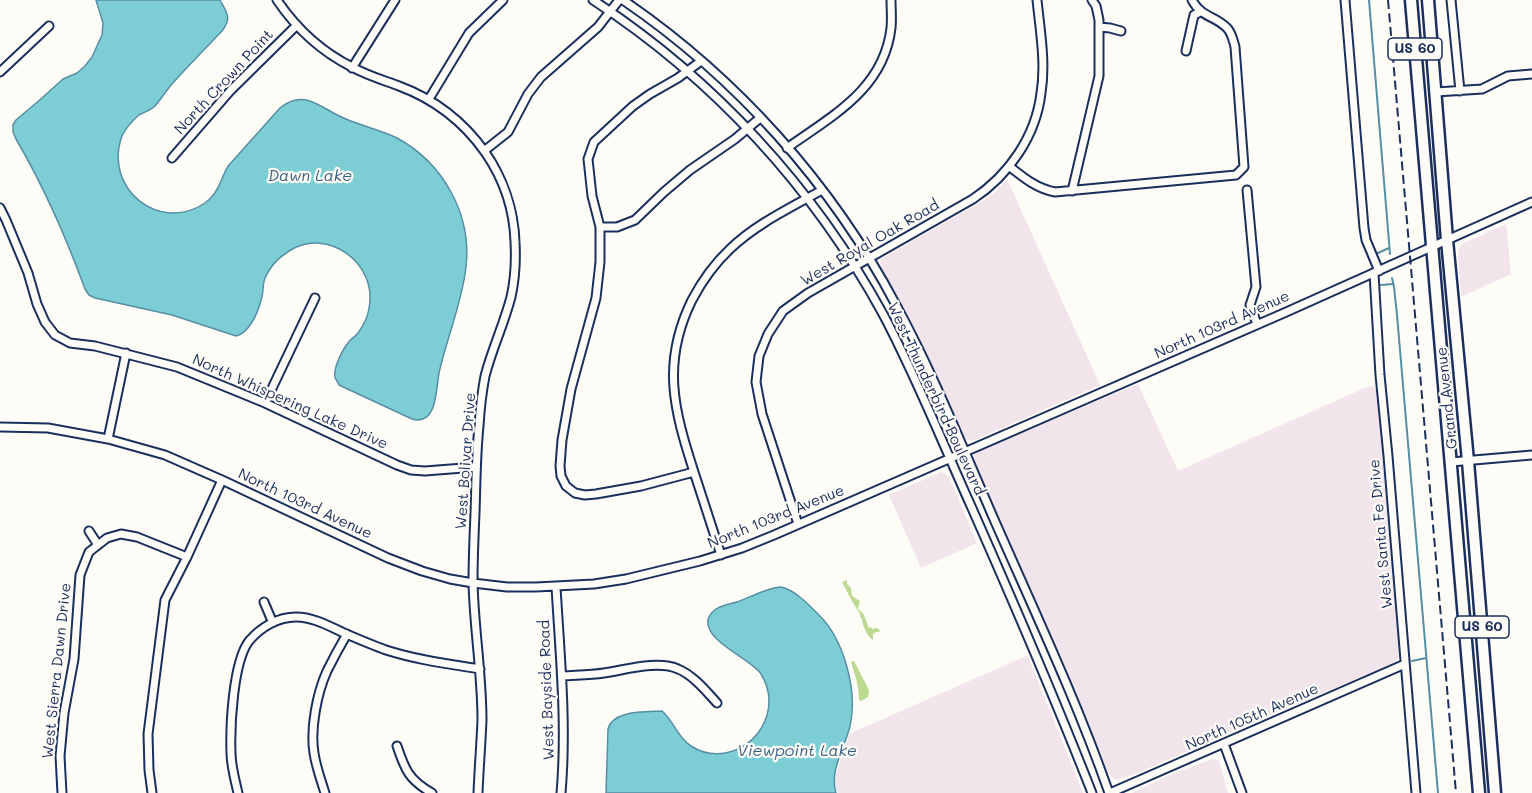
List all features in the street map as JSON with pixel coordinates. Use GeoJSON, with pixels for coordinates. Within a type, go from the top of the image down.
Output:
{"type":"FeatureCollection","features":[{"type":"Feature","properties":{"kind":"highway","name":"Grand Avenue"},"geometry":{"type":"LineString","coordinates":[[1411,0],[1479,793]]}},
{"type":"Feature","properties":{"kind":"highway","name":"Grand Avenue"},"geometry":{"type":"LineString","coordinates":[[1428,0],[1496,793]]}},
{"type":"Feature","properties":{"kind":"street","name":"West Bolivar Drive"},"geometry":{"type":"LineString","coordinates":[[278,0],[297,25],[319,46],[352,68],[429,99],[459,121],[484,151],[496,170],[512,215],[515,266],[511,296],[485,376],[478,426],[473,583],[482,719],[478,793]]}},
{"type":"Feature","properties":{"kind":"street"},"geometry":{"type":"LineString","coordinates":[[352,68],[395,0]]}},
{"type":"Feature","properties":{"kind":"street"},"geometry":{"type":"LineString","coordinates":[[429,99],[469,33],[502,0]]}},
{"type":"Feature","properties":{"kind":"street","name":"West Thunderbird Boulevard"},"geometry":{"type":"LineString","coordinates":[[593,0],[655,44],[719,99],[772,156],[807,199],[855,267],[890,327],[1060,710],[1092,793]]}},
{"type":"Feature","properties":{"kind":"street"},"geometry":{"type":"LineString","coordinates":[[484,151],[508,132],[528,94],[541,77],[598,27],[621,0]]}},
{"type":"Feature","properties":{"kind":"street","name":"West Thunderbird Boulevard"},"geometry":{"type":"LineString","coordinates":[[621,0],[664,30],[736,93],[822,190],[869,258],[917,346],[1073,700],[1109,793]]}},
{"type":"Feature","properties":{"kind":"street"},"geometry":{"type":"LineString","coordinates":[[787,148],[845,106],[870,82],[888,43],[891,27],[891,0]]}},
{"type":"Feature","properties":{"kind":"street","name":"West Royal Oak Road"},"geometry":{"type":"LineString","coordinates":[[798,524],[762,414],[756,382],[759,356],[768,334],[783,311],[808,293],[974,199],[992,185],[1010,166],[1031,131],[1038,113],[1042,91],[1042,54],[1037,0]]}},
{"type":"Feature","properties":{"kind":"street"},"geometry":{"type":"LineString","coordinates":[[1072,191],[1099,76],[1099,27],[1092,0]]}},
{"type":"Feature","properties":{"kind":"street"},"geometry":{"type":"LineString","coordinates":[[1010,166],[1032,184],[1043,190],[1055,192],[1236,175],[1244,167],[1235,47],[1229,30],[1200,12],[1192,0]]}},
{"type":"Feature","properties":{"kind":"street","name":"West Santa Fe Drive"},"geometry":{"type":"LineString","coordinates":[[1345,0],[1364,228],[1377,272],[1380,375],[1416,793]]}},
{"type":"Feature","properties":{"kind":"street"},"geometry":{"type":"LineString","coordinates":[[1451,0],[1460,90]]}},
{"type":"Feature","properties":{"kind":"street"},"geometry":{"type":"LineString","coordinates":[[1186,51],[1194,15],[1200,12]]}},
{"type":"Feature","properties":{"kind":"street","name":"North Crown Point"},"geometry":{"type":"LineString","coordinates":[[172,158],[231,90],[297,25]]}},
{"type":"Feature","properties":{"kind":"street"},"geometry":{"type":"LineString","coordinates":[[0,72],[49,26]]}},
{"type":"Feature","properties":{"kind":"street"},"geometry":{"type":"LineString","coordinates":[[1099,27],[1121,31]]}},
{"type":"Feature","properties":{"kind":"street"},"geometry":{"type":"LineString","coordinates":[[694,472],[630,488],[585,495],[575,493],[566,486],[561,476],[560,466],[571,389],[596,298],[600,262],[600,227],[592,196],[588,159],[594,142],[633,106],[701,62]]}},
{"type":"Feature","properties":{"kind":"street"},"geometry":{"type":"LineString","coordinates":[[1436,92],[1482,89],[1508,76],[1532,74]]}},
{"type":"Feature","properties":{"kind":"street"},"geometry":{"type":"LineString","coordinates":[[600,227],[617,227],[635,220],[690,170],[735,139],[760,118]]}},
{"type":"Feature","properties":{"kind":"street"},"geometry":{"type":"LineString","coordinates":[[721,555],[677,416],[673,382],[676,349],[687,313],[704,280],[729,250],[759,226],[822,190]]}},
{"type":"Feature","properties":{"kind":"street"},"geometry":{"type":"LineString","coordinates":[[1247,190],[1256,287],[1250,305],[1257,324]]}},
{"type":"Feature","properties":{"kind":"street","name":"North 103rd Avenue"},"geometry":{"type":"LineString","coordinates":[[0,427],[48,428],[108,438],[165,454],[422,572],[450,579],[507,587],[594,584],[679,567],[742,548],[1377,272],[1532,202]]}},
{"type":"Feature","properties":{"kind":"street","name":"North Whispering Lake Drive"},"geometry":{"type":"LineString","coordinates":[[0,208],[28,273],[37,304],[45,322],[55,335],[70,343],[126,353],[177,367],[265,403],[411,470],[476,467]]}},
{"type":"Feature","properties":{"kind":"street"},"geometry":{"type":"LineString","coordinates":[[265,403],[315,298]]}},
{"type":"Feature","properties":{"kind":"street"},"geometry":{"type":"LineString","coordinates":[[890,327],[904,320]]}},
{"type":"Feature","properties":{"kind":"street"},"geometry":{"type":"LineString","coordinates":[[108,438],[126,353]]}},
{"type":"Feature","properties":{"kind":"street"},"geometry":{"type":"LineString","coordinates":[[1451,462],[1532,455]]}},
{"type":"Feature","properties":{"kind":"street"},"geometry":{"type":"LineString","coordinates":[[152,793],[148,734],[165,600],[222,480]]}},
{"type":"Feature","properties":{"kind":"street"},"geometry":{"type":"LineString","coordinates":[[89,531],[98,545],[107,538],[121,534],[136,537],[187,557]]}},
{"type":"Feature","properties":{"kind":"street"},"geometry":{"type":"LineString","coordinates":[[989,547],[1004,541]]}},
{"type":"Feature","properties":{"kind":"street","name":"West Sierra Dawn Drive"},"geometry":{"type":"LineString","coordinates":[[62,793],[60,756],[64,713],[74,659],[80,575],[89,552],[98,545]]}},
{"type":"Feature","properties":{"kind":"street","name":"West Bayside Road"},"geometry":{"type":"LineString","coordinates":[[556,587],[562,676],[561,793]]}},
{"type":"Feature","properties":{"kind":"street"},"geometry":{"type":"LineString","coordinates":[[264,602],[273,621]]}},
{"type":"Feature","properties":{"kind":"street"},"geometry":{"type":"LineString","coordinates":[[238,793],[231,755],[232,708],[241,659],[249,642],[273,621],[297,617],[317,621],[387,650],[480,669]]}},
{"type":"Feature","properties":{"kind":"street"},"geometry":{"type":"LineString","coordinates":[[326,793],[319,775],[314,750],[314,727],[318,697],[327,672],[347,634]]}},
{"type":"Feature","properties":{"kind":"street","name":"North 105th Avenue"},"geometry":{"type":"LineString","coordinates":[[1109,793],[1405,664]]}},
{"type":"Feature","properties":{"kind":"street"},"geometry":{"type":"LineString","coordinates":[[562,676],[648,666],[667,666],[688,675],[717,703]]}},
{"type":"Feature","properties":{"kind":"street"},"geometry":{"type":"LineString","coordinates":[[1224,744],[1242,793]]}},
{"type":"Feature","properties":{"kind":"street"},"geometry":{"type":"LineString","coordinates":[[397,746],[404,766],[416,784],[432,793]]}},
{"type":"Feature","properties":{"kind":"shaded area"},"geometry":{"type":"Polygon","coordinates":[[[1007,179],[1100,385],[972,441],[967,440],[962,434],[915,329],[880,263],[881,259],[981,202],[993,194],[1007,179]]]}},
{"type":"Feature","properties":{"kind":"shaded area"},"geometry":{"type":"Polygon","coordinates":[[[1506,224],[1511,274],[1461,297],[1459,248],[1462,244],[1506,224]]]}},
{"type":"Feature","properties":{"kind":"shaded area"},"geometry":{"type":"Polygon","coordinates":[[[1138,384],[1178,471],[1367,387],[1375,387],[1399,657],[1394,663],[1117,780],[1111,777],[1104,762],[973,457],[976,452],[1138,384]]]}},
{"type":"Feature","properties":{"kind":"shaded area"},"geometry":{"type":"Polygon","coordinates":[[[941,472],[950,479],[977,543],[921,568],[889,495],[941,472]]]}},
{"type":"Feature","properties":{"kind":"shaded area"},"geometry":{"type":"Polygon","coordinates":[[[1026,656],[1083,793],[838,793],[835,782],[836,774],[849,734],[1026,656]]]}},
{"type":"Feature","properties":{"kind":"shaded area"},"geometry":{"type":"Polygon","coordinates":[[[1212,759],[1219,761],[1228,793],[1132,793],[1170,775],[1212,759]]]}},
{"type":"Feature","properties":{"kind":"green space"},"geometry":{"type":"Polygon","coordinates":[[[847,580],[852,596],[860,601],[858,609],[863,613],[869,628],[880,630],[873,634],[873,640],[869,637],[860,614],[842,582],[847,580]]]}},
{"type":"Feature","properties":{"kind":"green space"},"geometry":{"type":"Polygon","coordinates":[[[854,661],[869,690],[868,697],[861,701],[851,662],[854,661]]]}},
{"type":"Feature","properties":{"kind":"water","name":"Dawn Lake"},"geometry":{"type":"Polygon","coordinates":[[[96,0],[220,0],[225,8],[228,19],[222,31],[172,84],[155,106],[136,117],[122,136],[118,155],[120,173],[128,188],[139,201],[154,209],[170,213],[187,211],[205,203],[216,190],[229,165],[280,108],[297,100],[313,102],[346,119],[397,138],[428,161],[441,176],[459,209],[467,247],[466,267],[461,294],[439,373],[434,405],[426,417],[420,420],[412,419],[339,385],[335,379],[335,369],[341,354],[358,333],[366,318],[370,292],[366,277],[358,264],[334,246],[319,243],[304,244],[278,259],[265,278],[258,311],[252,322],[245,331],[236,336],[172,315],[89,295],[54,212],[16,139],[13,125],[63,79],[77,73],[92,57],[102,35],[103,23],[96,0]]]}},
{"type":"Feature","properties":{"kind":"water","name":"Viewpoint Lake"},"geometry":{"type":"Polygon","coordinates":[[[781,587],[801,598],[818,614],[835,637],[847,666],[852,712],[848,734],[836,767],[834,784],[836,793],[606,793],[608,729],[616,718],[623,715],[662,711],[691,746],[704,752],[718,754],[731,752],[743,746],[762,728],[767,715],[769,698],[761,674],[713,635],[708,620],[712,612],[721,606],[781,587]]]}},
{"type":"Feature","properties":{"kind":"waterway"},"geometry":{"type":"LineString","coordinates":[[1369,0],[1390,254]]}},
{"type":"Feature","properties":{"kind":"waterway"},"geometry":{"type":"LineString","coordinates":[[1378,253],[1389,248]]}},
{"type":"Feature","properties":{"kind":"waterway"},"geometry":{"type":"LineString","coordinates":[[1392,278],[1438,793]]}},
{"type":"Feature","properties":{"kind":"waterway"},"geometry":{"type":"LineString","coordinates":[[1381,285],[1393,284]]}},
{"type":"Feature","properties":{"kind":"waterway"},"geometry":{"type":"LineString","coordinates":[[1412,661],[1426,658]]}},
{"type":"Feature","properties":{"kind":"railway"},"geometry":{"type":"LineString","coordinates":[[1388,0],[1456,793]]}}]}
